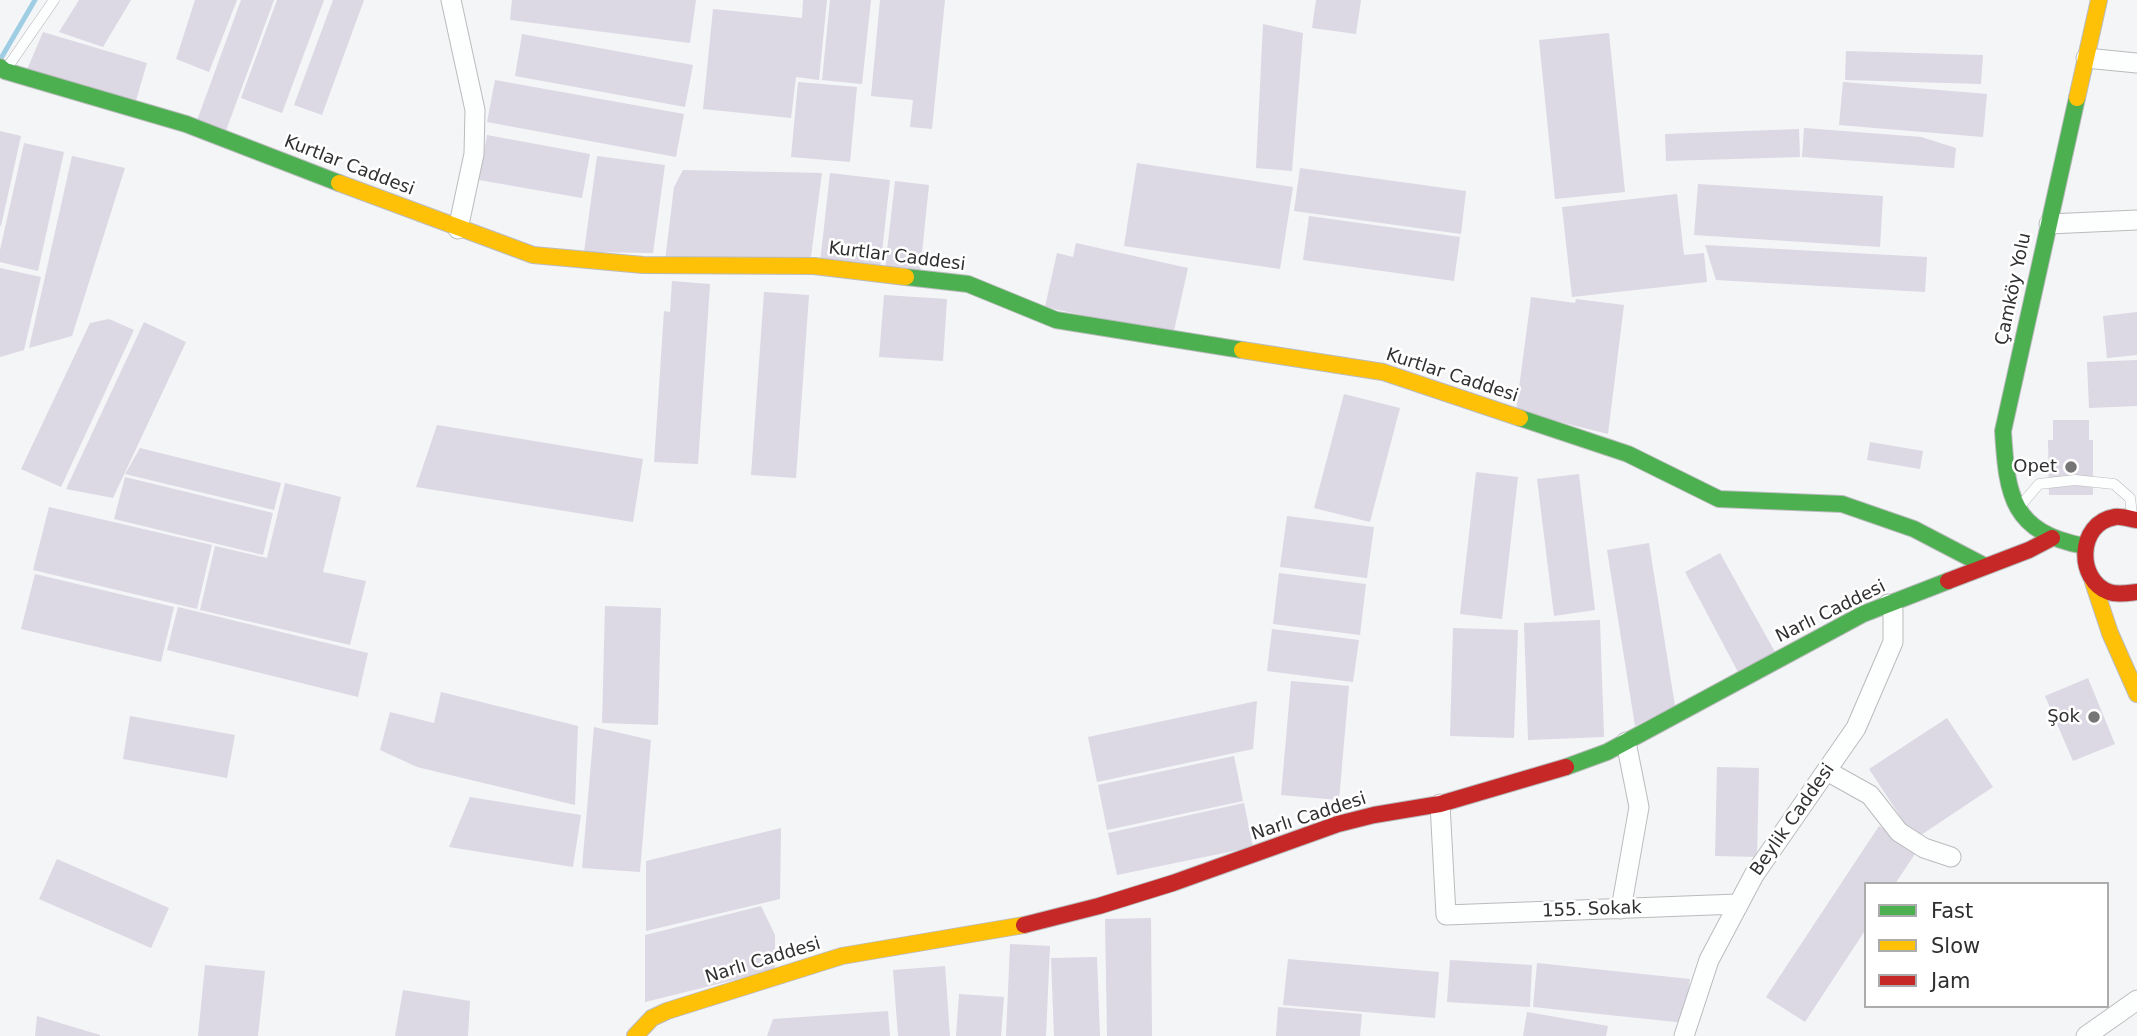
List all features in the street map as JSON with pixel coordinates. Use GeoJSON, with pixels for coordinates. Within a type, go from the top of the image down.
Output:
{"type":"FeatureCollection","features":[{"type":"Feature","properties":{"kind":"street"},"geometry":{"type":"LineString","coordinates":[[451,0],[475,110],[474,154],[457,229]]}},
{"type":"Feature","properties":{"kind":"street","name":"Çamköy Yolu"},"geometry":{"type":"LineString","coordinates":[[2084,546],[2052,538],[2032,525],[2012,502],[2006,483],[2003,431],[2099,0]]}},
{"type":"Feature","properties":{"kind":"street"},"geometry":{"type":"LineString","coordinates":[[2086,58],[2137,63]]}},
{"type":"Feature","properties":{"kind":"street","name":"Kurtlar Caddesi"},"geometry":{"type":"LineString","coordinates":[[3,70],[186,124],[457,229],[533,255],[643,265],[814,266],[968,284],[1056,320],[1383,372],[1628,454],[1719,499],[1842,504],[1914,529],[1985,566]]}},
{"type":"Feature","properties":{"kind":"street"},"geometry":{"type":"LineString","coordinates":[[2049,224],[2137,220]]}},
{"type":"Feature","properties":{"kind":"street"},"geometry":{"type":"LineString","coordinates":[[2135,518],[2108,519],[2097,526],[2084,546],[2083,559],[2110,633],[2137,694]]}},
{"type":"Feature","properties":{"kind":"street","name":"Narlı Caddesi"},"geometry":{"type":"LineString","coordinates":[[635,1036],[652,1018],[667,1011],[842,956],[1027,924],[1099,906],[1173,883],[1338,824],[1440,804],[1588,760],[1833,629],[1888,604],[2029,550],[2052,538]]}},
{"type":"Feature","properties":{"kind":"street"},"geometry":{"type":"LineString","coordinates":[[2093,582],[2114,594],[2137,592]]}},
{"type":"Feature","properties":{"kind":"street","name":"Beylik Caddesi"},"geometry":{"type":"LineString","coordinates":[[1684,1036],[1709,960],[1754,875],[1856,728],[1894,642],[1893,610],[1888,604]]}},
{"type":"Feature","properties":{"kind":"street"},"geometry":{"type":"LineString","coordinates":[[1621,909],[1639,807],[1626,742]]}},
{"type":"Feature","properties":{"kind":"street"},"geometry":{"type":"LineString","coordinates":[[1827,771],[1870,795],[1899,832],[1924,848],[1951,857]]}},
{"type":"Feature","properties":{"kind":"street","name":"155. Sokak"},"geometry":{"type":"LineString","coordinates":[[1440,804],[1446,915],[1738,904]]}},
{"type":"Feature","properties":{"kind":"street"},"geometry":{"type":"LineString","coordinates":[[2086,1036],[2137,1000]]}},
{"type":"Feature","properties":{"kind":"lane"},"geometry":{"type":"LineString","coordinates":[[3,70],[54,0]]}},
{"type":"Feature","properties":{"kind":"lane"},"geometry":{"type":"LineString","coordinates":[[2018,509],[2039,484],[2074,480],[2114,484],[2130,498],[2135,518]]}},
{"type":"Feature","properties":{"kind":"building"},"geometry":{"type":"Polygon","coordinates":[[[79,0],[131,0],[103,47],[59,32],[79,0]]]}},
{"type":"Feature","properties":{"kind":"building"},"geometry":{"type":"Polygon","coordinates":[[[195,0],[237,0],[209,72],[176,59],[195,0]]]}},
{"type":"Feature","properties":{"kind":"building"},"geometry":{"type":"Polygon","coordinates":[[[241,0],[274,0],[224,136],[195,126],[241,0]]]}},
{"type":"Feature","properties":{"kind":"building"},"geometry":{"type":"Polygon","coordinates":[[[277,0],[324,0],[282,113],[241,98],[277,0]]]}},
{"type":"Feature","properties":{"kind":"building"},"geometry":{"type":"Polygon","coordinates":[[[333,0],[364,0],[322,115],[294,105],[333,0]]]}},
{"type":"Feature","properties":{"kind":"building"},"geometry":{"type":"Polygon","coordinates":[[[512,0],[696,0],[690,43],[510,20],[512,0]]]}},
{"type":"Feature","properties":{"kind":"building"},"geometry":{"type":"Polygon","coordinates":[[[803,0],[827,0],[819,80],[796,77],[791,118],[703,109],[713,9],[802,18],[803,0]]]}},
{"type":"Feature","properties":{"kind":"building"},"geometry":{"type":"Polygon","coordinates":[[[830,0],[871,0],[862,84],[822,80],[830,0]]]}},
{"type":"Feature","properties":{"kind":"building"},"geometry":{"type":"Polygon","coordinates":[[[880,0],[945,0],[932,129],[910,127],[913,100],[871,96],[880,0]]]}},
{"type":"Feature","properties":{"kind":"building"},"geometry":{"type":"Polygon","coordinates":[[[1316,0],[1361,0],[1356,34],[1312,28],[1316,0]]]}},
{"type":"Feature","properties":{"kind":"building"},"geometry":{"type":"Polygon","coordinates":[[[1263,24],[1303,33],[1292,171],[1256,168],[1263,24]]]}},
{"type":"Feature","properties":{"kind":"building"},"geometry":{"type":"Polygon","coordinates":[[[43,32],[147,63],[135,104],[26,72],[43,32]]]}},
{"type":"Feature","properties":{"kind":"building"},"geometry":{"type":"Polygon","coordinates":[[[1609,33],[1625,192],[1555,199],[1539,40],[1609,33]]]}},
{"type":"Feature","properties":{"kind":"building"},"geometry":{"type":"Polygon","coordinates":[[[522,34],[693,65],[685,107],[515,76],[522,34]]]}},
{"type":"Feature","properties":{"kind":"building"},"geometry":{"type":"Polygon","coordinates":[[[1846,51],[1983,55],[1981,84],[1845,80],[1846,51]]]}},
{"type":"Feature","properties":{"kind":"building"},"geometry":{"type":"Polygon","coordinates":[[[495,80],[684,114],[676,157],[487,122],[495,80]]]}},
{"type":"Feature","properties":{"kind":"building"},"geometry":{"type":"Polygon","coordinates":[[[798,82],[857,87],[850,162],[791,157],[798,82]]]}},
{"type":"Feature","properties":{"kind":"building"},"geometry":{"type":"Polygon","coordinates":[[[1843,82],[1987,94],[1983,137],[1839,125],[1843,82]]]}},
{"type":"Feature","properties":{"kind":"building"},"geometry":{"type":"Polygon","coordinates":[[[1804,128],[1921,137],[1956,148],[1954,168],[1802,157],[1804,128]]]}},
{"type":"Feature","properties":{"kind":"building"},"geometry":{"type":"Polygon","coordinates":[[[1799,129],[1800,157],[1666,161],[1665,134],[1799,129]]]}},
{"type":"Feature","properties":{"kind":"building"},"geometry":{"type":"Polygon","coordinates":[[[0,131],[21,136],[1,226],[0,226],[0,131]]]}},
{"type":"Feature","properties":{"kind":"building"},"geometry":{"type":"Polygon","coordinates":[[[487,135],[590,154],[582,198],[479,180],[487,135]]]}},
{"type":"Feature","properties":{"kind":"building"},"geometry":{"type":"Polygon","coordinates":[[[24,143],[64,152],[38,271],[0,262],[0,250],[24,143]]]}},
{"type":"Feature","properties":{"kind":"building"},"geometry":{"type":"Polygon","coordinates":[[[72,156],[125,168],[72,336],[29,348],[72,156]]]}},
{"type":"Feature","properties":{"kind":"building"},"geometry":{"type":"Polygon","coordinates":[[[597,156],[665,165],[653,253],[584,252],[597,156]]]}},
{"type":"Feature","properties":{"kind":"building"},"geometry":{"type":"Polygon","coordinates":[[[1137,163],[1293,187],[1280,269],[1124,246],[1137,163]]]}},
{"type":"Feature","properties":{"kind":"building"},"geometry":{"type":"Polygon","coordinates":[[[1300,168],[1466,191],[1461,234],[1294,211],[1300,168]]]}},
{"type":"Feature","properties":{"kind":"building"},"geometry":{"type":"Polygon","coordinates":[[[683,170],[822,173],[810,264],[665,261],[674,187],[683,170]]]}},
{"type":"Feature","properties":{"kind":"building"},"geometry":{"type":"Polygon","coordinates":[[[830,173],[890,180],[880,270],[820,263],[830,173]]]}},
{"type":"Feature","properties":{"kind":"building"},"geometry":{"type":"Polygon","coordinates":[[[895,181],[929,185],[920,272],[885,269],[895,181]]]}},
{"type":"Feature","properties":{"kind":"building"},"geometry":{"type":"Polygon","coordinates":[[[1698,184],[1883,196],[1880,247],[1694,235],[1698,184]]]}},
{"type":"Feature","properties":{"kind":"building"},"geometry":{"type":"Polygon","coordinates":[[[1677,194],[1684,255],[1704,253],[1707,282],[1572,297],[1562,207],[1677,194]]]}},
{"type":"Feature","properties":{"kind":"building"},"geometry":{"type":"Polygon","coordinates":[[[1309,216],[1460,237],[1454,281],[1303,260],[1309,216]]]}},
{"type":"Feature","properties":{"kind":"building"},"geometry":{"type":"Polygon","coordinates":[[[1076,243],[1188,268],[1173,335],[1045,307],[1057,253],[1073,257],[1076,243]]]}},
{"type":"Feature","properties":{"kind":"building"},"geometry":{"type":"Polygon","coordinates":[[[1705,245],[1927,257],[1925,292],[1716,280],[1705,245]]]}},
{"type":"Feature","properties":{"kind":"building"},"geometry":{"type":"Polygon","coordinates":[[[0,268],[41,277],[24,350],[0,357],[0,268]]]}},
{"type":"Feature","properties":{"kind":"building"},"geometry":{"type":"Polygon","coordinates":[[[672,281],[710,284],[698,464],[654,462],[664,311],[670,312],[672,281]]]}},
{"type":"Feature","properties":{"kind":"building"},"geometry":{"type":"Polygon","coordinates":[[[764,292],[809,295],[796,478],[751,475],[764,292]]]}},
{"type":"Feature","properties":{"kind":"building"},"geometry":{"type":"Polygon","coordinates":[[[884,295],[947,299],[943,361],[879,357],[884,295]]]}},
{"type":"Feature","properties":{"kind":"building"},"geometry":{"type":"Polygon","coordinates":[[[1531,297],[1575,303],[1576,299],[1624,305],[1608,434],[1516,411],[1531,297]]]}},
{"type":"Feature","properties":{"kind":"building"},"geometry":{"type":"Polygon","coordinates":[[[2137,312],[2137,355],[2107,358],[2103,316],[2137,312]]]}},
{"type":"Feature","properties":{"kind":"building"},"geometry":{"type":"Polygon","coordinates":[[[109,319],[134,330],[61,487],[21,469],[90,323],[109,319]]]}},
{"type":"Feature","properties":{"kind":"building"},"geometry":{"type":"Polygon","coordinates":[[[144,322],[186,342],[113,498],[66,489],[144,322]]]}},
{"type":"Feature","properties":{"kind":"building"},"geometry":{"type":"Polygon","coordinates":[[[2137,360],[2137,406],[2089,408],[2087,362],[2137,360]]]}},
{"type":"Feature","properties":{"kind":"building"},"geometry":{"type":"Polygon","coordinates":[[[1344,394],[1400,408],[1370,522],[1314,508],[1344,394]]]}},
{"type":"Feature","properties":{"kind":"building"},"geometry":{"type":"Polygon","coordinates":[[[2053,420],[2089,420],[2089,440],[2093,440],[2093,495],[2049,495],[2048,440],[2053,440],[2053,420]]]}},
{"type":"Feature","properties":{"kind":"building"},"geometry":{"type":"Polygon","coordinates":[[[437,425],[643,459],[633,522],[416,487],[437,425]]]}},
{"type":"Feature","properties":{"kind":"building"},"geometry":{"type":"Polygon","coordinates":[[[1870,442],[1923,451],[1920,469],[1867,460],[1870,442]]]}},
{"type":"Feature","properties":{"kind":"building"},"geometry":{"type":"Polygon","coordinates":[[[140,448],[281,483],[274,510],[125,474],[140,448]]]}},
{"type":"Feature","properties":{"kind":"building"},"geometry":{"type":"Polygon","coordinates":[[[1476,472],[1518,477],[1502,619],[1460,614],[1476,472]]]}},
{"type":"Feature","properties":{"kind":"building"},"geometry":{"type":"Polygon","coordinates":[[[1579,474],[1595,610],[1554,616],[1537,479],[1579,474]]]}},
{"type":"Feature","properties":{"kind":"building"},"geometry":{"type":"Polygon","coordinates":[[[125,477],[273,513],[263,555],[114,519],[125,477]]]}},
{"type":"Feature","properties":{"kind":"building"},"geometry":{"type":"Polygon","coordinates":[[[285,483],[341,497],[323,572],[366,581],[350,645],[200,610],[215,546],[267,558],[285,483]]]}},
{"type":"Feature","properties":{"kind":"building"},"geometry":{"type":"Polygon","coordinates":[[[49,507],[212,545],[197,609],[33,570],[49,507]]]}},
{"type":"Feature","properties":{"kind":"building"},"geometry":{"type":"Polygon","coordinates":[[[1287,516],[1374,527],[1367,578],[1280,567],[1287,516]]]}},
{"type":"Feature","properties":{"kind":"building"},"geometry":{"type":"Polygon","coordinates":[[[1649,543],[1675,706],[1635,726],[1607,550],[1649,543]]]}},
{"type":"Feature","properties":{"kind":"building"},"geometry":{"type":"Polygon","coordinates":[[[1720,553],[1775,652],[1738,672],[1685,572],[1720,553]]]}},
{"type":"Feature","properties":{"kind":"building"},"geometry":{"type":"Polygon","coordinates":[[[1279,573],[1366,584],[1360,635],[1273,624],[1279,573]]]}},
{"type":"Feature","properties":{"kind":"building"},"geometry":{"type":"Polygon","coordinates":[[[35,574],[174,607],[161,662],[21,629],[35,574]]]}},
{"type":"Feature","properties":{"kind":"building"},"geometry":{"type":"Polygon","coordinates":[[[605,606],[661,608],[658,725],[602,723],[605,606]]]}},
{"type":"Feature","properties":{"kind":"building"},"geometry":{"type":"Polygon","coordinates":[[[178,607],[368,653],[358,697],[167,650],[178,607]]]}},
{"type":"Feature","properties":{"kind":"building"},"geometry":{"type":"Polygon","coordinates":[[[1600,620],[1604,737],[1528,740],[1524,623],[1600,620]]]}},
{"type":"Feature","properties":{"kind":"building"},"geometry":{"type":"Polygon","coordinates":[[[1453,628],[1518,630],[1514,738],[1450,736],[1453,628]]]}},
{"type":"Feature","properties":{"kind":"building"},"geometry":{"type":"Polygon","coordinates":[[[1272,629],[1359,640],[1353,682],[1267,671],[1272,629]]]}},
{"type":"Feature","properties":{"kind":"building"},"geometry":{"type":"Polygon","coordinates":[[[2088,678],[2115,744],[2073,761],[2045,696],[2088,678]]]}},
{"type":"Feature","properties":{"kind":"building"},"geometry":{"type":"Polygon","coordinates":[[[1291,681],[1349,686],[1339,800],[1281,795],[1291,681]]]}},
{"type":"Feature","properties":{"kind":"building"},"geometry":{"type":"Polygon","coordinates":[[[441,692],[578,726],[575,805],[417,767],[380,750],[390,712],[434,723],[441,692]]]}},
{"type":"Feature","properties":{"kind":"building"},"geometry":{"type":"Polygon","coordinates":[[[1257,701],[1253,749],[1097,782],[1088,737],[1257,701]]]}},
{"type":"Feature","properties":{"kind":"building"},"geometry":{"type":"Polygon","coordinates":[[[130,716],[235,735],[227,778],[123,759],[130,716]]]}},
{"type":"Feature","properties":{"kind":"building"},"geometry":{"type":"Polygon","coordinates":[[[1947,718],[1993,787],[1915,839],[1869,769],[1947,718]]]}},
{"type":"Feature","properties":{"kind":"building"},"geometry":{"type":"Polygon","coordinates":[[[594,727],[651,740],[640,872],[582,868],[594,727]]]}},
{"type":"Feature","properties":{"kind":"building"},"geometry":{"type":"Polygon","coordinates":[[[1234,756],[1243,801],[1107,830],[1098,785],[1234,756]]]}},
{"type":"Feature","properties":{"kind":"building"},"geometry":{"type":"Polygon","coordinates":[[[1717,767],[1759,768],[1757,857],[1715,856],[1717,767]]]}},
{"type":"Feature","properties":{"kind":"building"},"geometry":{"type":"Polygon","coordinates":[[[470,797],[581,815],[573,867],[449,847],[470,797]]]}},
{"type":"Feature","properties":{"kind":"building"},"geometry":{"type":"Polygon","coordinates":[[[1244,803],[1253,847],[1117,875],[1108,833],[1244,803]]]}},
{"type":"Feature","properties":{"kind":"building"},"geometry":{"type":"Polygon","coordinates":[[[1879,826],[1917,851],[1896,882],[1864,882],[1864,932],[1805,1022],[1766,997],[1879,826]]]}},
{"type":"Feature","properties":{"kind":"building"},"geometry":{"type":"Polygon","coordinates":[[[781,828],[780,899],[646,931],[646,861],[781,828]]]}},
{"type":"Feature","properties":{"kind":"building"},"geometry":{"type":"Polygon","coordinates":[[[57,859],[169,908],[151,948],[39,899],[57,859]]]}},
{"type":"Feature","properties":{"kind":"building"},"geometry":{"type":"Polygon","coordinates":[[[761,906],[775,935],[775,970],[645,1002],[645,935],[761,906]]]}},
{"type":"Feature","properties":{"kind":"building"},"geometry":{"type":"Polygon","coordinates":[[[1151,918],[1152,1036],[1107,1036],[1105,919],[1151,918]]]}},
{"type":"Feature","properties":{"kind":"building"},"geometry":{"type":"Polygon","coordinates":[[[1010,944],[1050,946],[1046,1036],[1006,1036],[1010,944]]]}},
{"type":"Feature","properties":{"kind":"building"},"geometry":{"type":"Polygon","coordinates":[[[1097,957],[1100,1036],[1054,1036],[1051,958],[1097,957]]]}},
{"type":"Feature","properties":{"kind":"building"},"geometry":{"type":"Polygon","coordinates":[[[1288,959],[1439,972],[1435,1018],[1283,1005],[1288,959]]]}},
{"type":"Feature","properties":{"kind":"building"},"geometry":{"type":"Polygon","coordinates":[[[1450,960],[1532,965],[1530,1007],[1447,1002],[1450,960]]]}},
{"type":"Feature","properties":{"kind":"building"},"geometry":{"type":"Polygon","coordinates":[[[1537,963],[1690,979],[1685,1023],[1533,1007],[1537,963]]]}},
{"type":"Feature","properties":{"kind":"building"},"geometry":{"type":"Polygon","coordinates":[[[205,965],[265,971],[258,1036],[198,1036],[205,965]]]}},
{"type":"Feature","properties":{"kind":"building"},"geometry":{"type":"Polygon","coordinates":[[[945,966],[950,1036],[898,1036],[893,970],[945,966]]]}},
{"type":"Feature","properties":{"kind":"building"},"geometry":{"type":"Polygon","coordinates":[[[403,990],[470,1001],[468,1036],[395,1036],[403,990]]]}},
{"type":"Feature","properties":{"kind":"building"},"geometry":{"type":"Polygon","coordinates":[[[959,994],[1004,997],[1001,1036],[956,1036],[959,994]]]}},
{"type":"Feature","properties":{"kind":"building"},"geometry":{"type":"Polygon","coordinates":[[[1278,1007],[1362,1014],[1360,1036],[1276,1036],[1278,1007]]]}},
{"type":"Feature","properties":{"kind":"building"},"geometry":{"type":"Polygon","coordinates":[[[888,1011],[890,1036],[767,1036],[773,1019],[888,1011]]]}},
{"type":"Feature","properties":{"kind":"building"},"geometry":{"type":"Polygon","coordinates":[[[1527,1012],[1608,1026],[1606,1036],[1523,1036],[1527,1012]]]}},
{"type":"Feature","properties":{"kind":"building"},"geometry":{"type":"Polygon","coordinates":[[[37,1016],[100,1035],[100,1036],[35,1036],[37,1016]]]}},
{"type":"Feature","properties":{"kind":"waterway"},"geometry":{"type":"LineString","coordinates":[[0,60],[35,0]]}},
{"type":"Feature","properties":{"kind":"traffic: fast"},"geometry":{"type":"LineString","coordinates":[[0,67],[5,71],[186,124],[339,183]]}},
{"type":"Feature","properties":{"kind":"traffic: fast"},"geometry":{"type":"LineString","coordinates":[[2077,98],[2003,431],[2007,475],[2018,508],[2028,521],[2042,531],[2060,540],[2084,546]]}},
{"type":"Feature","properties":{"kind":"traffic: fast"},"geometry":{"type":"LineString","coordinates":[[906,277],[968,284],[1056,320],[1242,350]]}},
{"type":"Feature","properties":{"kind":"traffic: fast"},"geometry":{"type":"LineString","coordinates":[[1520,418],[1628,454],[1719,499],[1842,504],[1914,529],[1985,566]]}},
{"type":"Feature","properties":{"kind":"traffic: fast"},"geometry":{"type":"LineString","coordinates":[[1566,767],[1607,752],[1863,614],[1948,581]]}},
{"type":"Feature","properties":{"kind":"traffic: slow"},"geometry":{"type":"LineString","coordinates":[[2077,98],[2099,0]]}},
{"type":"Feature","properties":{"kind":"traffic: slow"},"geometry":{"type":"LineString","coordinates":[[339,183],[533,255],[643,265],[814,266],[906,277]]}},
{"type":"Feature","properties":{"kind":"traffic: slow"},"geometry":{"type":"LineString","coordinates":[[1242,350],[1383,372],[1520,418]]}},
{"type":"Feature","properties":{"kind":"traffic: slow"},"geometry":{"type":"LineString","coordinates":[[2093,582],[2110,633],[2137,694]]}},
{"type":"Feature","properties":{"kind":"traffic: slow"},"geometry":{"type":"LineString","coordinates":[[635,1036],[652,1018],[667,1011],[842,956],[1024,925]]}},
{"type":"Feature","properties":{"kind":"traffic: jam"},"geometry":{"type":"LineString","coordinates":[[2137,520],[2117,517],[2102,521],[2093,530],[2085,552],[2086,565],[2098,586],[2112,593],[2137,592]]}},
{"type":"Feature","properties":{"kind":"traffic: jam"},"geometry":{"type":"LineString","coordinates":[[1948,581],[2029,550],[2052,538]]}},
{"type":"Feature","properties":{"kind":"traffic: jam"},"geometry":{"type":"LineString","coordinates":[[1024,925],[1173,883],[1338,824],[1440,804],[1566,767]]}},
{"type":"Feature","properties":{"kind":"place","name":"Opet"},"geometry":{"type":"Point","coordinates":[2071,467]}},
{"type":"Feature","properties":{"kind":"place","name":"Şok"},"geometry":{"type":"Point","coordinates":[2094,717]}}]}
